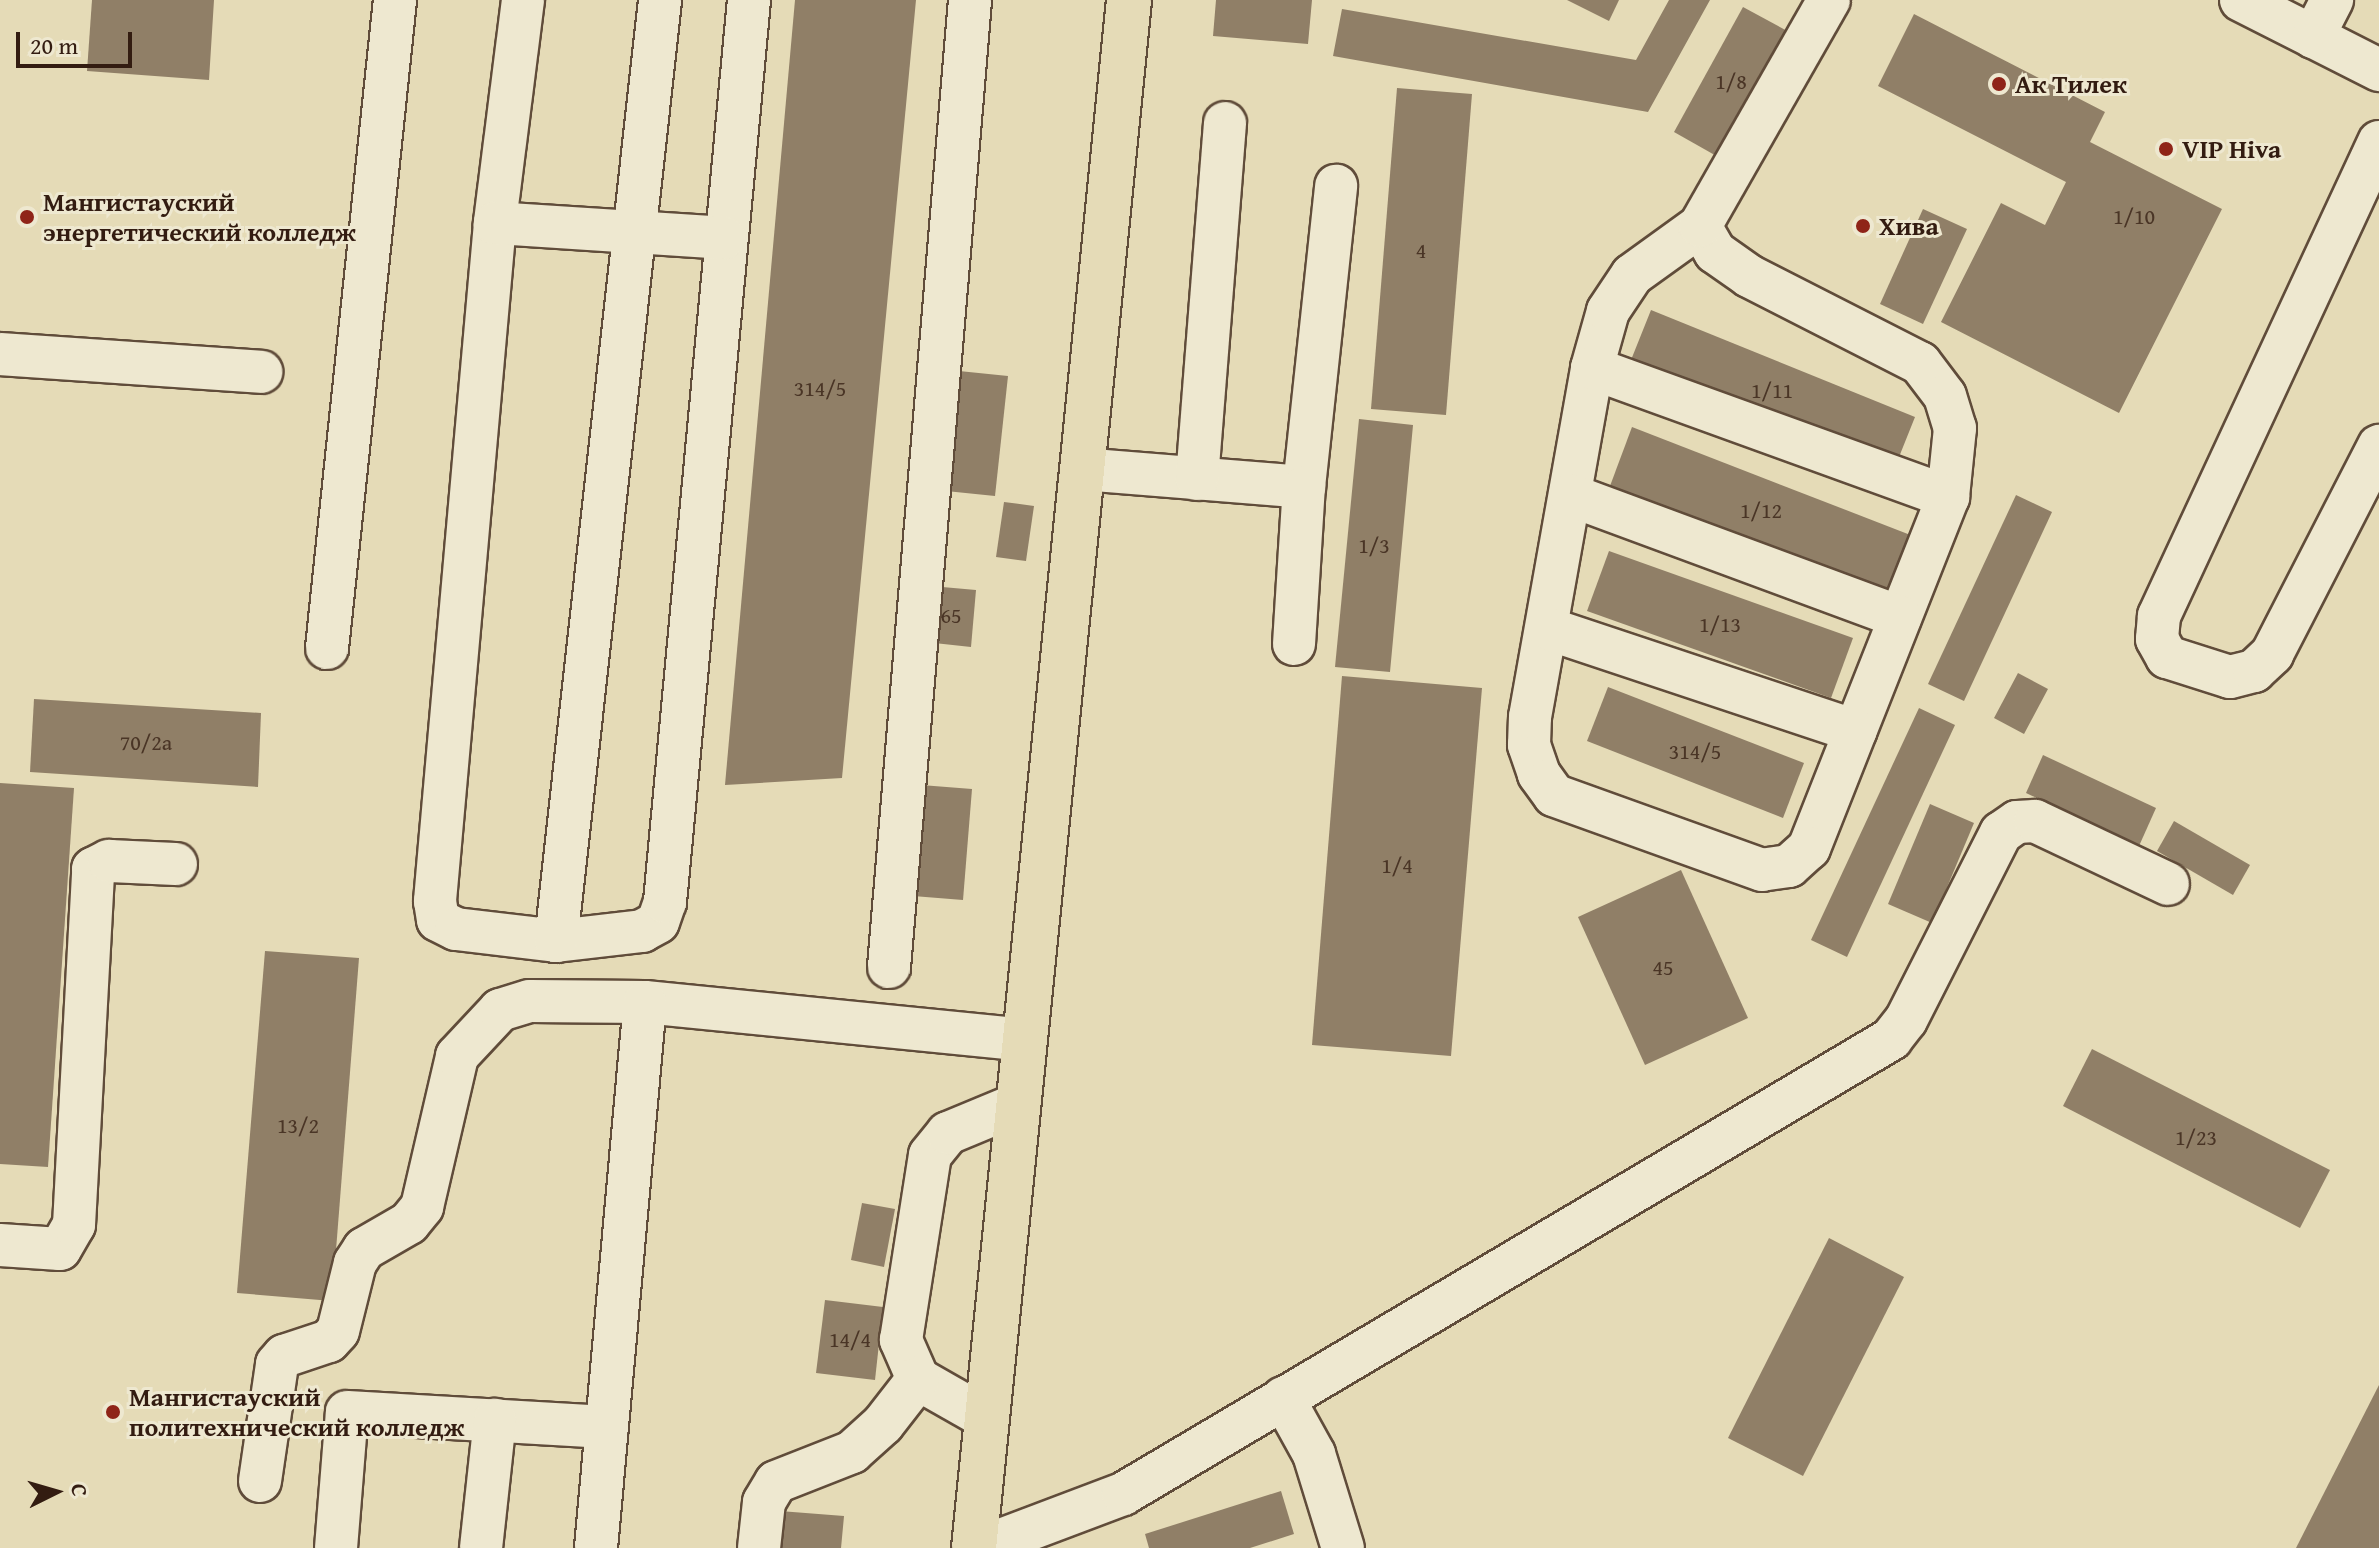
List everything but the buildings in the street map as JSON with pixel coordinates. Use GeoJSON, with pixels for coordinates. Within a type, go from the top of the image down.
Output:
{"type":"FeatureCollection","features":[{"type":"Feature","properties":{"kind":"main road"},"geometry":{"type":"LineString","coordinates":[[974,1548],[1129,0]]}},
{"type":"Feature","properties":{"kind":"street"},"geometry":{"type":"LineString","coordinates":[[327,648],[395,0]]}},
{"type":"Feature","properties":{"kind":"street"},"geometry":{"type":"LineString","coordinates":[[523,0],[495,223],[435,901],[438,920],[456,929],[556,941],[642,931],[658,922],[665,902],[749,0]]}},
{"type":"Feature","properties":{"kind":"street"},"geometry":{"type":"LineString","coordinates":[[556,941],[660,0]]}},
{"type":"Feature","properties":{"kind":"street"},"geometry":{"type":"LineString","coordinates":[[889,967],[970,0]]}},
{"type":"Feature","properties":{"kind":"street"},"geometry":{"type":"LineString","coordinates":[[1700,226],[1715,252],[1749,276],[1920,363],[1945,396],[1955,428],[1948,497],[1809,848],[1789,866],[1762,870],[1554,795],[1539,774],[1529,745],[1530,717],[1549,629],[1592,368],[1608,311],[1632,275],[1700,226],[1829,0]]}},
{"type":"Feature","properties":{"kind":"street"},"geometry":{"type":"LineString","coordinates":[[2241,0],[2379,70]]}},
{"type":"Feature","properties":{"kind":"street"},"geometry":{"type":"LineString","coordinates":[[2313,37],[2332,0]]}},
{"type":"Feature","properties":{"kind":"street"},"geometry":{"type":"LineString","coordinates":[[1197,479],[1225,123]]}},
{"type":"Feature","properties":{"kind":"street"},"geometry":{"type":"LineString","coordinates":[[2379,142],[2159,616],[2157,639],[2167,657],[2230,677],[2254,671],[2272,654],[2379,446]]}},
{"type":"Feature","properties":{"kind":"street"},"geometry":{"type":"LineString","coordinates":[[1294,644],[1304,487],[1336,186]]}},
{"type":"Feature","properties":{"kind":"street"},"geometry":{"type":"LineString","coordinates":[[495,223],[725,238]]}},
{"type":"Feature","properties":{"kind":"street"},"geometry":{"type":"LineString","coordinates":[[0,354],[261,372]]}},
{"type":"Feature","properties":{"kind":"street"},"geometry":{"type":"LineString","coordinates":[[1592,368],[1948,497]]}},
{"type":"Feature","properties":{"kind":"street"},"geometry":{"type":"LineString","coordinates":[[1082,469],[1304,487]]}},
{"type":"Feature","properties":{"kind":"street"},"geometry":{"type":"LineString","coordinates":[[1570,495],[1900,617]]}},
{"type":"Feature","properties":{"kind":"street"},"geometry":{"type":"LineString","coordinates":[[1549,629],[1855,731]]}},
{"type":"Feature","properties":{"kind":"street"},"geometry":{"type":"LineString","coordinates":[[980,1548],[1123,1494],[1891,1039],[1906,1020],[2001,833],[2017,822],[2035,821],[2168,884]]}},
{"type":"Feature","properties":{"kind":"street"},"geometry":{"type":"LineString","coordinates":[[0,1245],[60,1249],[74,1225],[93,869],[109,861],[176,864]]}},
{"type":"Feature","properties":{"kind":"street"},"geometry":{"type":"LineString","coordinates":[[260,1481],[277,1364],[284,1356],[329,1341],[338,1331],[355,1263],[364,1249],[409,1223],[422,1207],[457,1056],[474,1034],[500,1010],[530,1001],[645,1002],[1025,1040]]}},
{"type":"Feature","properties":{"kind":"street"},"geometry":{"type":"LineString","coordinates":[[596,1548],[645,1002]]}},
{"type":"Feature","properties":{"kind":"street"},"geometry":{"type":"LineString","coordinates":[[985,1417],[918,1379],[901,1340],[930,1155],[948,1133],[1018,1104]]}},
{"type":"Feature","properties":{"kind":"street"},"geometry":{"type":"LineString","coordinates":[[759,1548],[764,1502],[776,1482],[852,1452],[883,1424],[918,1379]]}},
{"type":"Feature","properties":{"kind":"street"},"geometry":{"type":"LineString","coordinates":[[1283,1398],[1314,1454],[1343,1548]]}},
{"type":"Feature","properties":{"kind":"street"},"geometry":{"type":"LineString","coordinates":[[336,1548],[347,1412],[607,1427]]}},
{"type":"Feature","properties":{"kind":"street"},"geometry":{"type":"LineString","coordinates":[[481,1548],[495,1420]]}},
{"type":"Feature","properties":{"kind":"place","name":"Ак Тилек"},"geometry":{"type":"Point","coordinates":[1999,84]}},
{"type":"Feature","properties":{"kind":"place","name":"VIP Hiva"},"geometry":{"type":"Point","coordinates":[2166,149]}},
{"type":"Feature","properties":{"kind":"place","name":"Мангистауский энергетический колледж"},"geometry":{"type":"Point","coordinates":[27,217]}},
{"type":"Feature","properties":{"kind":"place","name":"Хива"},"geometry":{"type":"Point","coordinates":[1863,226]}},
{"type":"Feature","properties":{"kind":"place","name":"Мангистауский политехнический колледж"},"geometry":{"type":"Point","coordinates":[113,1412]}}]}
